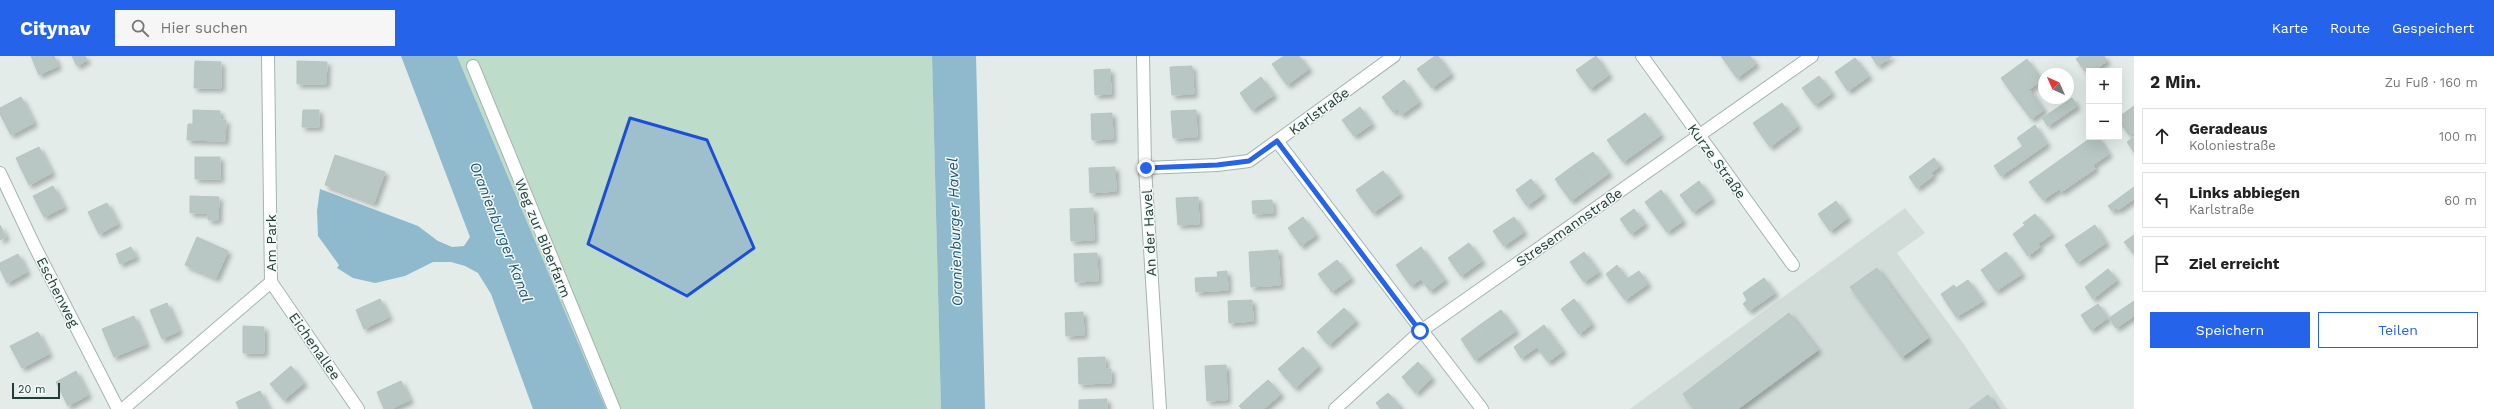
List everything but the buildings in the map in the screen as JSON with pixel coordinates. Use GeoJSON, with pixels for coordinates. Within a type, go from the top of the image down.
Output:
{"type":"FeatureCollection","features":[{"type":"Feature","properties":{"kind":"street","name":"Am Park"},"geometry":{"type":"LineString","coordinates":[[123,409],[271,282],[268,56]]}},
{"type":"Feature","properties":{"kind":"street","name":"An der Havel"},"geometry":{"type":"LineString","coordinates":[[1143,56],[1146,168],[1160,409]]}},
{"type":"Feature","properties":{"kind":"street","name":"Karlstraße"},"geometry":{"type":"LineString","coordinates":[[1146,168],[1217,165],[1249,161],[1394,56]]}},
{"type":"Feature","properties":{"kind":"street","name":"Kurze Straße"},"geometry":{"type":"LineString","coordinates":[[1642,56],[1793,265]]}},
{"type":"Feature","properties":{"kind":"street","name":"Stresemannstraße"},"geometry":{"type":"LineString","coordinates":[[1335,409],[1420,331],[1812,56]]}},
{"type":"Feature","properties":{"kind":"street","name":"Weg zur Biberfarm"},"geometry":{"type":"LineString","coordinates":[[473,66],[614,409]]}},
{"type":"Feature","properties":{"kind":"street"},"geometry":{"type":"LineString","coordinates":[[1277,141],[1420,331],[1482,409]]}},
{"type":"Feature","properties":{"kind":"street","name":"Eschenweg"},"geometry":{"type":"LineString","coordinates":[[0,173],[34,245],[118,409]]}},
{"type":"Feature","properties":{"kind":"street","name":"Eichenallee"},"geometry":{"type":"LineString","coordinates":[[271,282],[358,409]]}},
{"type":"Feature","properties":{"kind":"highlighted area"},"geometry":{"type":"Polygon","coordinates":[[[630,118],[707,140],[754,248],[687,296],[588,244],[630,118]]]}},
{"type":"Feature","properties":{"kind":"shaded area"},"geometry":{"type":"Polygon","coordinates":[[[1905,208],[1925,233],[1897,253],[1963,343],[2007,409],[1630,409],[1905,208]]]}},
{"type":"Feature","properties":{"kind":"green space"},"geometry":{"type":"Polygon","coordinates":[[[457,56],[932,56],[941,409],[606,409],[457,56]]]}},
{"type":"Feature","properties":{"kind":"water","name":"Oranienburger Kanal"},"geometry":{"type":"Polygon","coordinates":[[[401,56],[457,56],[606,409],[533,409],[491,294],[478,273],[465,266],[451,262],[433,262],[405,276],[375,283],[353,278],[337,268],[339,265],[318,236],[317,211],[320,189],[418,226],[438,241],[452,247],[464,246],[470,237],[401,56]]]}},
{"type":"Feature","properties":{"kind":"water","name":"Oranienburger Havel"},"geometry":{"type":"Polygon","coordinates":[[[932,56],[976,56],[985,409],[941,409],[932,56]]]}},
{"type":"Feature","properties":{"kind":"route"},"geometry":{"type":"LineString","coordinates":[[1146,168],[1217,165],[1249,161],[1277,141],[1420,331]]}}]}
